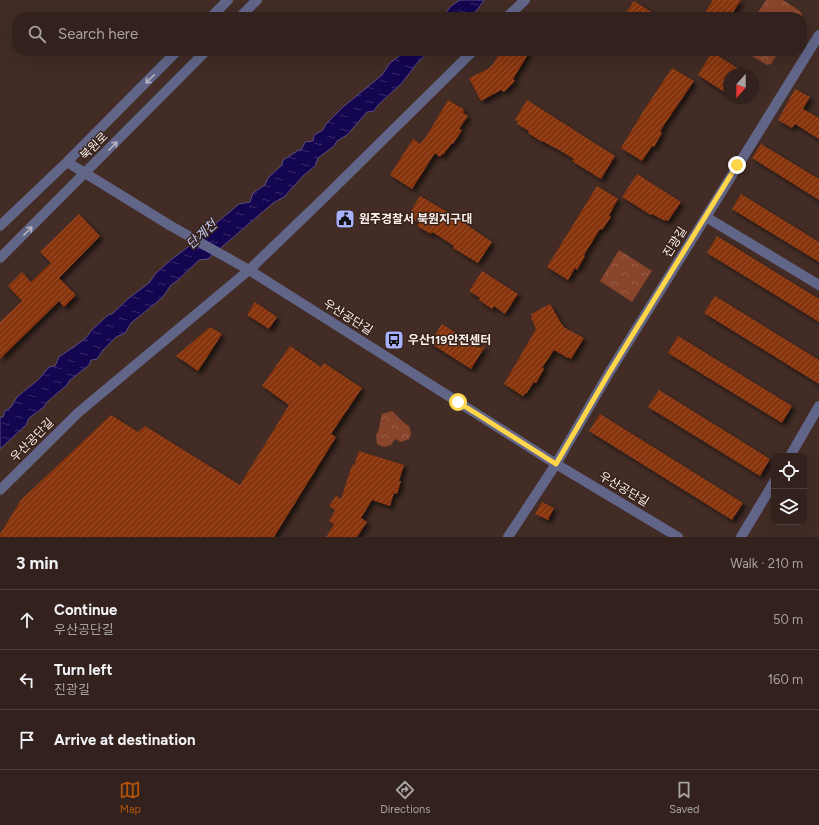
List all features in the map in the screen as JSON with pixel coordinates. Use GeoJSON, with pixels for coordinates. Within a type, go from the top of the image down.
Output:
{"type":"FeatureCollection","features":[{"type":"Feature","properties":{"kind":"street"},"geometry":{"type":"LineString","coordinates":[[216,12],[228,0]]}},
{"type":"Feature","properties":{"kind":"street"},"geometry":{"type":"LineString","coordinates":[[245,12],[257,0]]}},
{"type":"Feature","properties":{"kind":"street"},"geometry":{"type":"LineString","coordinates":[[512,12],[524,0]]}},
{"type":"Feature","properties":{"kind":"street","name":"진광길"},"geometry":{"type":"LineString","coordinates":[[807,54],[819,35]]}},
{"type":"Feature","properties":{"kind":"street","name":"북원로"},"geometry":{"type":"LineString","coordinates":[[0,226],[67,162],[172,56]]}},
{"type":"Feature","properties":{"kind":"street","name":"북원로"},"geometry":{"type":"LineString","coordinates":[[0,258],[86,174],[201,56]]}},
{"type":"Feature","properties":{"kind":"street"},"geometry":{"type":"LineString","coordinates":[[249,270],[326,197],[468,56]]}},
{"type":"Feature","properties":{"kind":"street","name":"진광길"},"geometry":{"type":"LineString","coordinates":[[556,464],[609,373],[806,56]]}},
{"type":"Feature","properties":{"kind":"street"},"geometry":{"type":"LineString","coordinates":[[67,162],[86,174]]}},
{"type":"Feature","properties":{"kind":"street","name":"우산공단길"},"geometry":{"type":"LineString","coordinates":[[86,174],[171,226],[249,270],[556,464],[678,537]]}},
{"type":"Feature","properties":{"kind":"street"},"geometry":{"type":"LineString","coordinates":[[706,217],[819,285]]}},
{"type":"Feature","properties":{"kind":"street","name":"우산공단길"},"geometry":{"type":"LineString","coordinates":[[0,490],[79,412],[249,270]]}},
{"type":"Feature","properties":{"kind":"street"},"geometry":{"type":"LineString","coordinates":[[792,453],[819,406]]}},
{"type":"Feature","properties":{"kind":"street"},"geometry":{"type":"LineString","coordinates":[[508,537],[556,464]]}},
{"type":"Feature","properties":{"kind":"street"},"geometry":{"type":"LineString","coordinates":[[741,537],[771,487]]}},
{"type":"Feature","properties":{"kind":"green space"},"geometry":{"type":"Polygon","coordinates":[[[766,0],[783,0],[800,12],[758,12],[766,0]]]}},
{"type":"Feature","properties":{"kind":"green space"},"geometry":{"type":"Polygon","coordinates":[[[752,56],[776,56],[771,64],[767,65],[752,56]]]}},
{"type":"Feature","properties":{"kind":"green space"},"geometry":{"type":"Polygon","coordinates":[[[619,250],[652,271],[632,302],[600,281],[619,250]]]}},
{"type":"Feature","properties":{"kind":"green space"},"geometry":{"type":"Polygon","coordinates":[[[392,411],[409,426],[411,434],[409,439],[401,442],[395,439],[391,445],[384,447],[377,444],[376,435],[379,430],[382,414],[392,411]]]}},
{"type":"Feature","properties":{"kind":"water"},"geometry":{"type":"Polygon","coordinates":[[[460,0],[484,0],[475,12],[446,12],[451,6],[460,0]]]}},
{"type":"Feature","properties":{"kind":"water"},"geometry":{"type":"Polygon","coordinates":[[[399,56],[425,56],[402,83],[378,105],[374,111],[367,112],[347,135],[337,141],[334,146],[318,158],[315,166],[303,176],[284,197],[273,203],[208,259],[199,260],[171,285],[162,298],[131,323],[125,333],[116,337],[103,350],[97,359],[91,360],[89,365],[69,381],[67,385],[47,402],[44,407],[29,418],[26,425],[0,449],[0,417],[3,417],[5,411],[11,407],[17,397],[39,379],[49,367],[55,366],[59,357],[85,339],[108,315],[112,314],[129,298],[149,283],[156,273],[172,259],[239,204],[250,202],[253,193],[265,185],[268,178],[282,165],[283,160],[301,150],[305,142],[313,141],[314,135],[323,130],[326,124],[343,107],[382,75],[390,63],[399,56]]]}},
{"type":"Feature","properties":{"kind":"building"},"geometry":{"type":"Polygon","coordinates":[[[713,0],[741,0],[733,12],[705,12],[713,0]]]}},
{"type":"Feature","properties":{"kind":"building"},"geometry":{"type":"Polygon","coordinates":[[[634,1],[651,12],[626,12],[634,1]]]}},
{"type":"Feature","properties":{"kind":"building"},"geometry":{"type":"Polygon","coordinates":[[[498,56],[527,56],[513,79],[515,81],[504,92],[501,90],[481,101],[469,78],[488,69],[498,56]]]}},
{"type":"Feature","properties":{"kind":"building"},"geometry":{"type":"Polygon","coordinates":[[[710,56],[718,56],[737,68],[723,68],[723,91],[698,75],[710,56]]]}},
{"type":"Feature","properties":{"kind":"building"},"geometry":{"type":"Polygon","coordinates":[[[672,68],[694,81],[664,125],[660,132],[662,133],[654,147],[652,146],[642,161],[621,148],[672,68]]]}},
{"type":"Feature","properties":{"kind":"building"},"geometry":{"type":"Polygon","coordinates":[[[795,89],[810,97],[803,109],[819,118],[819,139],[795,124],[792,128],[778,120],[795,89]]]}},
{"type":"Feature","properties":{"kind":"building"},"geometry":{"type":"Polygon","coordinates":[[[448,100],[465,110],[462,112],[468,116],[459,129],[462,130],[453,144],[452,143],[440,157],[435,153],[412,189],[390,175],[413,139],[420,144],[426,137],[448,100]]]}},
{"type":"Feature","properties":{"kind":"building"},"geometry":{"type":"Polygon","coordinates":[[[527,100],[615,156],[601,179],[572,161],[574,159],[542,142],[528,133],[529,131],[517,124],[518,122],[515,120],[527,100]]]}},
{"type":"Feature","properties":{"kind":"building"},"geometry":{"type":"Polygon","coordinates":[[[761,144],[819,179],[819,200],[752,158],[761,144]]]}},
{"type":"Feature","properties":{"kind":"building"},"geometry":{"type":"Polygon","coordinates":[[[637,174],[681,202],[668,221],[665,221],[652,214],[651,215],[622,197],[637,174]]]}},
{"type":"Feature","properties":{"kind":"building"},"geometry":{"type":"Polygon","coordinates":[[[597,186],[618,199],[609,215],[611,217],[602,230],[600,229],[584,255],[585,256],[577,270],[575,268],[568,280],[547,267],[597,186]]]}},
{"type":"Feature","properties":{"kind":"building"},"geometry":{"type":"Polygon","coordinates":[[[741,194],[819,242],[819,262],[732,209],[741,194]]]}},
{"type":"Feature","properties":{"kind":"building"},"geometry":{"type":"Polygon","coordinates":[[[420,196],[451,214],[492,242],[478,263],[453,248],[454,246],[432,232],[431,234],[417,226],[419,223],[408,216],[420,196]]]}},
{"type":"Feature","properties":{"kind":"building"},"geometry":{"type":"Polygon","coordinates":[[[79,214],[100,236],[59,278],[76,295],[64,307],[59,301],[0,359],[0,322],[22,301],[8,286],[22,272],[31,282],[51,263],[40,252],[79,214]]]}},
{"type":"Feature","properties":{"kind":"building"},"geometry":{"type":"Polygon","coordinates":[[[717,236],[819,299],[819,322],[707,253],[717,236]]]}},
{"type":"Feature","properties":{"kind":"building"},"geometry":{"type":"Polygon","coordinates":[[[482,271],[518,294],[505,314],[494,306],[492,309],[479,300],[480,298],[469,291],[482,271]]]}},
{"type":"Feature","properties":{"kind":"building"},"geometry":{"type":"Polygon","coordinates":[[[715,296],[819,360],[819,384],[704,313],[715,296]]]}},
{"type":"Feature","properties":{"kind":"building"},"geometry":{"type":"Polygon","coordinates":[[[255,302],[277,317],[269,329],[247,315],[255,302]]]}},
{"type":"Feature","properties":{"kind":"building"},"geometry":{"type":"Polygon","coordinates":[[[550,304],[565,328],[584,338],[571,359],[554,350],[542,368],[544,369],[536,383],[534,382],[523,396],[504,384],[536,329],[531,318],[531,314],[550,304]]]}},
{"type":"Feature","properties":{"kind":"building"},"geometry":{"type":"Polygon","coordinates":[[[442,324],[480,348],[486,345],[471,369],[430,343],[442,324]]]}},
{"type":"Feature","properties":{"kind":"building"},"geometry":{"type":"Polygon","coordinates":[[[210,327],[222,334],[198,371],[176,356],[210,327]]]}},
{"type":"Feature","properties":{"kind":"building"},"geometry":{"type":"Polygon","coordinates":[[[678,336],[792,406],[782,423],[668,353],[678,336]]]}},
{"type":"Feature","properties":{"kind":"building"},"geometry":{"type":"Polygon","coordinates":[[[290,346],[321,367],[324,363],[362,388],[331,434],[336,437],[274,537],[0,537],[0,534],[21,500],[111,415],[138,432],[145,426],[240,485],[289,405],[262,386],[290,346]]]}},
{"type":"Feature","properties":{"kind":"building"},"geometry":{"type":"Polygon","coordinates":[[[659,390],[770,459],[760,476],[648,407],[659,390]]]}},
{"type":"Feature","properties":{"kind":"building"},"geometry":{"type":"Polygon","coordinates":[[[600,414],[743,503],[732,520],[589,431],[600,414]]]}},
{"type":"Feature","properties":{"kind":"building"},"geometry":{"type":"Polygon","coordinates":[[[359,451],[404,465],[397,494],[394,493],[390,506],[372,500],[361,518],[367,522],[357,537],[326,537],[334,524],[329,521],[335,510],[329,506],[336,496],[341,499],[352,465],[354,465],[359,451]]]}},
{"type":"Feature","properties":{"kind":"building"},"geometry":{"type":"Polygon","coordinates":[[[542,502],[554,508],[548,520],[535,514],[542,502]]]}},
{"type":"Feature","properties":{"kind":"place","name":"원주경찰서 북원지구대"},"geometry":{"type":"Point","coordinates":[345,219]}},
{"type":"Feature","properties":{"kind":"place","name":"우산119안전센터"},"geometry":{"type":"Point","coordinates":[394,340]}},
{"type":"Feature","properties":{"kind":"route"},"geometry":{"type":"LineString","coordinates":[[458,402],[556,464],[609,373],[737,165]]}},
{"type":"Feature","properties":{"kind":"water label","name":"단계천"},"geometry":{"type":"Point","coordinates":[201,234]}}]}
